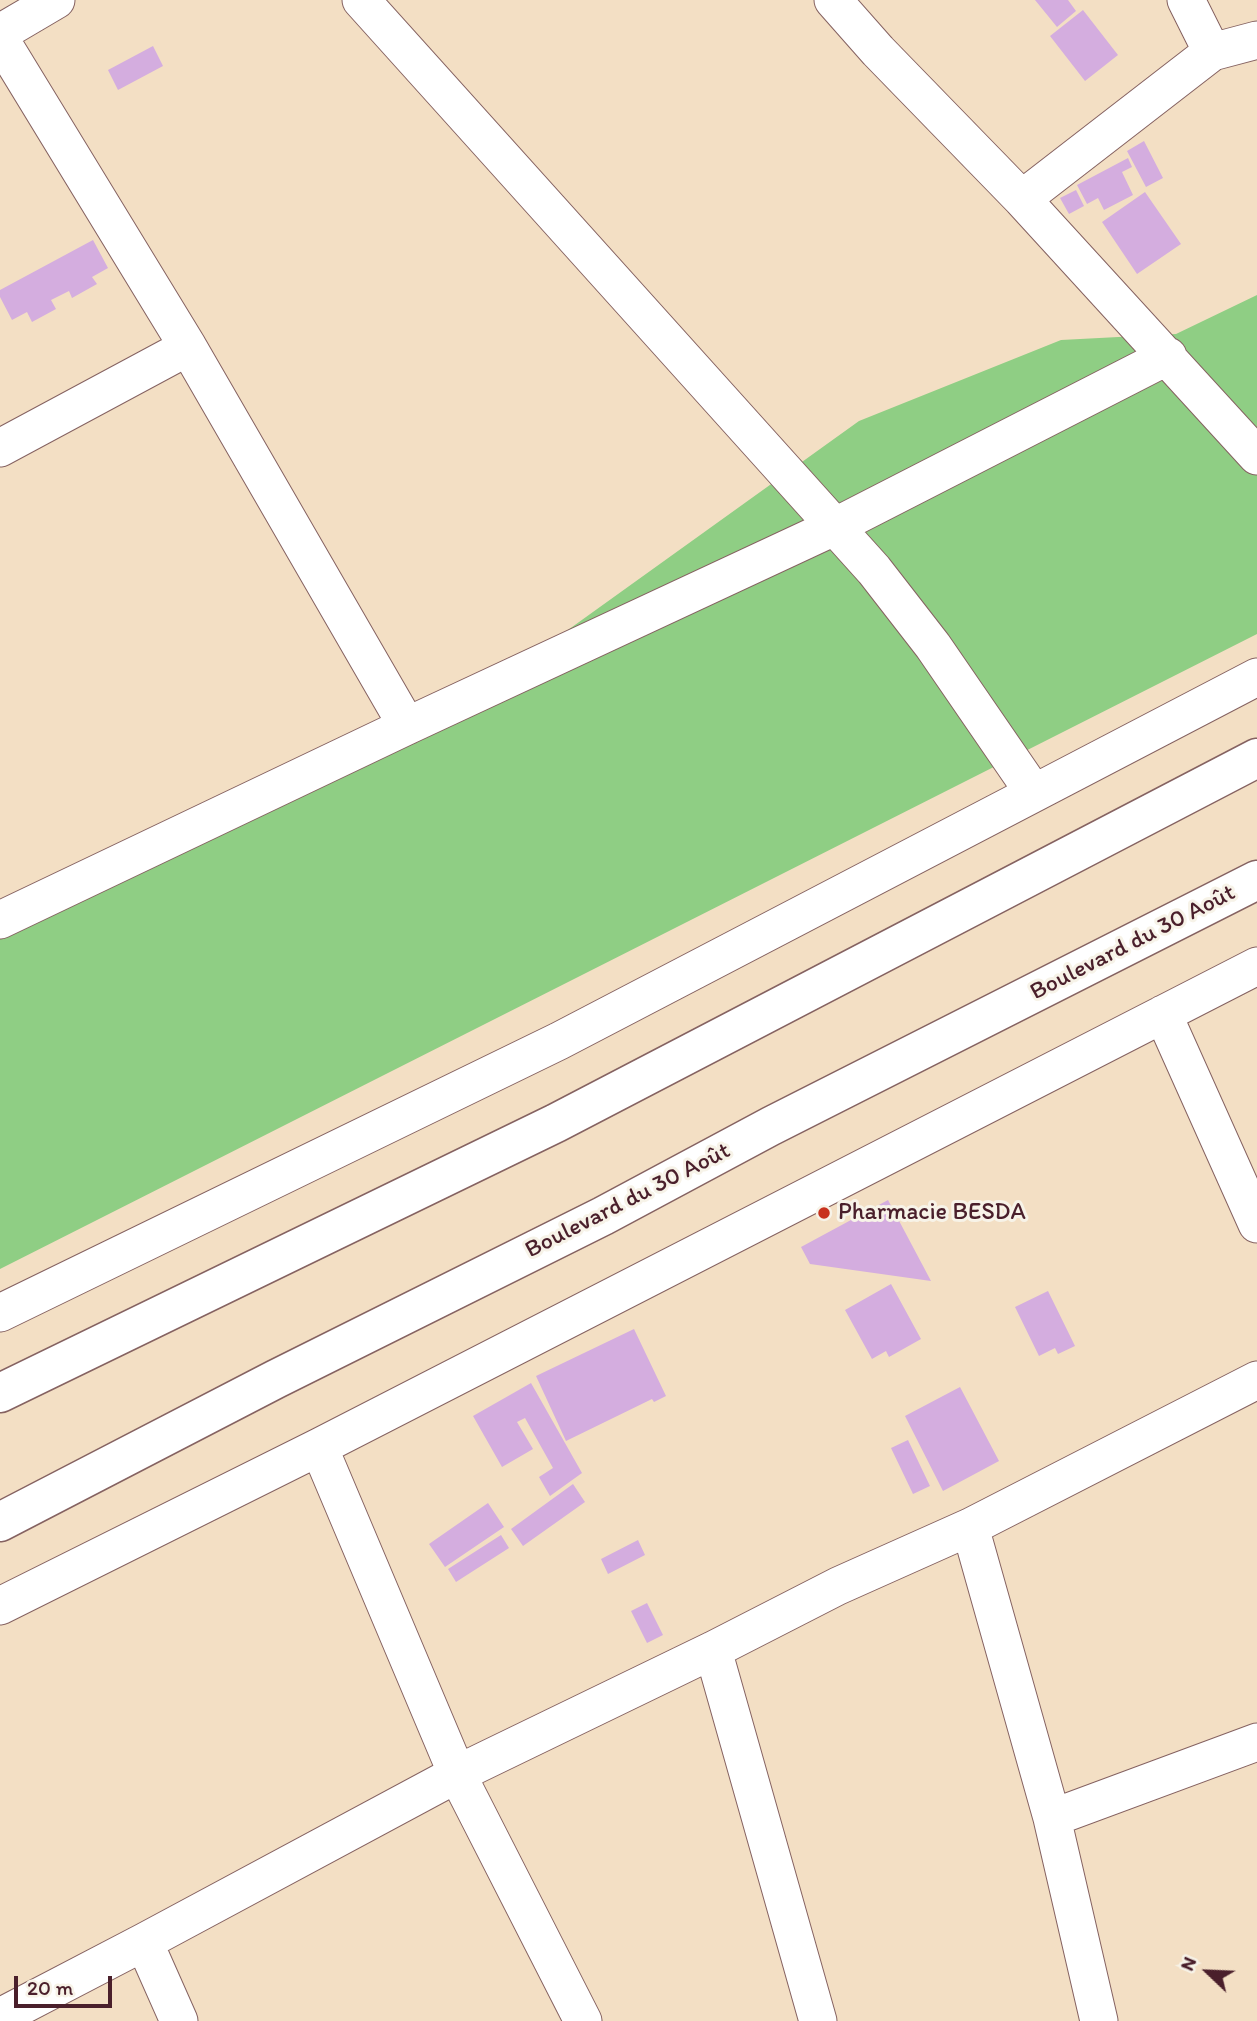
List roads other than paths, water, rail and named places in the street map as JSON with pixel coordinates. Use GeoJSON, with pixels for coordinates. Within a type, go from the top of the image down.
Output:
{"type":"FeatureCollection","features":[{"type":"Feature","properties":{"kind":"highway"},"geometry":{"type":"LineString","coordinates":[[0,1393],[556,1123],[1257,758]]}},
{"type":"Feature","properties":{"kind":"highway","name":"Boulevard du 30 Août"},"geometry":{"type":"LineString","coordinates":[[0,1522],[1257,880]]}},
{"type":"Feature","properties":{"kind":"street"},"geometry":{"type":"LineString","coordinates":[[0,33],[56,0]]}},
{"type":"Feature","properties":{"kind":"street"},"geometry":{"type":"LineString","coordinates":[[361,0],[836,526],[933,646],[1034,793]]}},
{"type":"Feature","properties":{"kind":"street"},"geometry":{"type":"LineString","coordinates":[[833,0],[878,51],[1022,199],[1168,356],[1245,422],[1257,456]]}},
{"type":"Feature","properties":{"kind":"street"},"geometry":{"type":"LineString","coordinates":[[1186,0],[1212,52]]}},
{"type":"Feature","properties":{"kind":"street"},"geometry":{"type":"LineString","coordinates":[[0,39],[188,347],[407,726]]}},
{"type":"Feature","properties":{"kind":"street"},"geometry":{"type":"LineString","coordinates":[[1022,199],[1212,52],[1257,40]]}},
{"type":"Feature","properties":{"kind":"street"},"geometry":{"type":"LineString","coordinates":[[0,448],[188,347]]}},
{"type":"Feature","properties":{"kind":"street"},"geometry":{"type":"LineString","coordinates":[[0,920],[836,526],[1168,356]]}},
{"type":"Feature","properties":{"kind":"street"},"geometry":{"type":"LineString","coordinates":[[0,1314],[559,1041],[1257,677]]}},
{"type":"Feature","properties":{"kind":"street"},"geometry":{"type":"LineString","coordinates":[[0,1606],[319,1447],[1257,966]]}},
{"type":"Feature","properties":{"kind":"street"},"geometry":{"type":"LineString","coordinates":[[1163,1014],[1257,1224]]}},
{"type":"Feature","properties":{"kind":"street"},"geometry":{"type":"LineString","coordinates":[[0,2017],[457,1774],[838,1586],[970,1527],[1257,1380]]}},
{"type":"Feature","properties":{"kind":"street"},"geometry":{"type":"LineString","coordinates":[[319,1447],[457,1774],[583,2021]]}},
{"type":"Feature","properties":{"kind":"street"},"geometry":{"type":"LineString","coordinates":[[970,1527],[1052,1818],[1100,2021]]}},
{"type":"Feature","properties":{"kind":"street"},"geometry":{"type":"LineString","coordinates":[[713,1650],[818,2021]]}},
{"type":"Feature","properties":{"kind":"street"},"geometry":{"type":"LineString","coordinates":[[1052,1818],[1257,1742]]}},
{"type":"Feature","properties":{"kind":"street"},"geometry":{"type":"LineString","coordinates":[[144,1942],[179,2021]]}},
{"type":"Feature","properties":{"kind":"place","name":"Pharmacie BESDA"},"geometry":{"type":"Point","coordinates":[824,1213]}}]}
